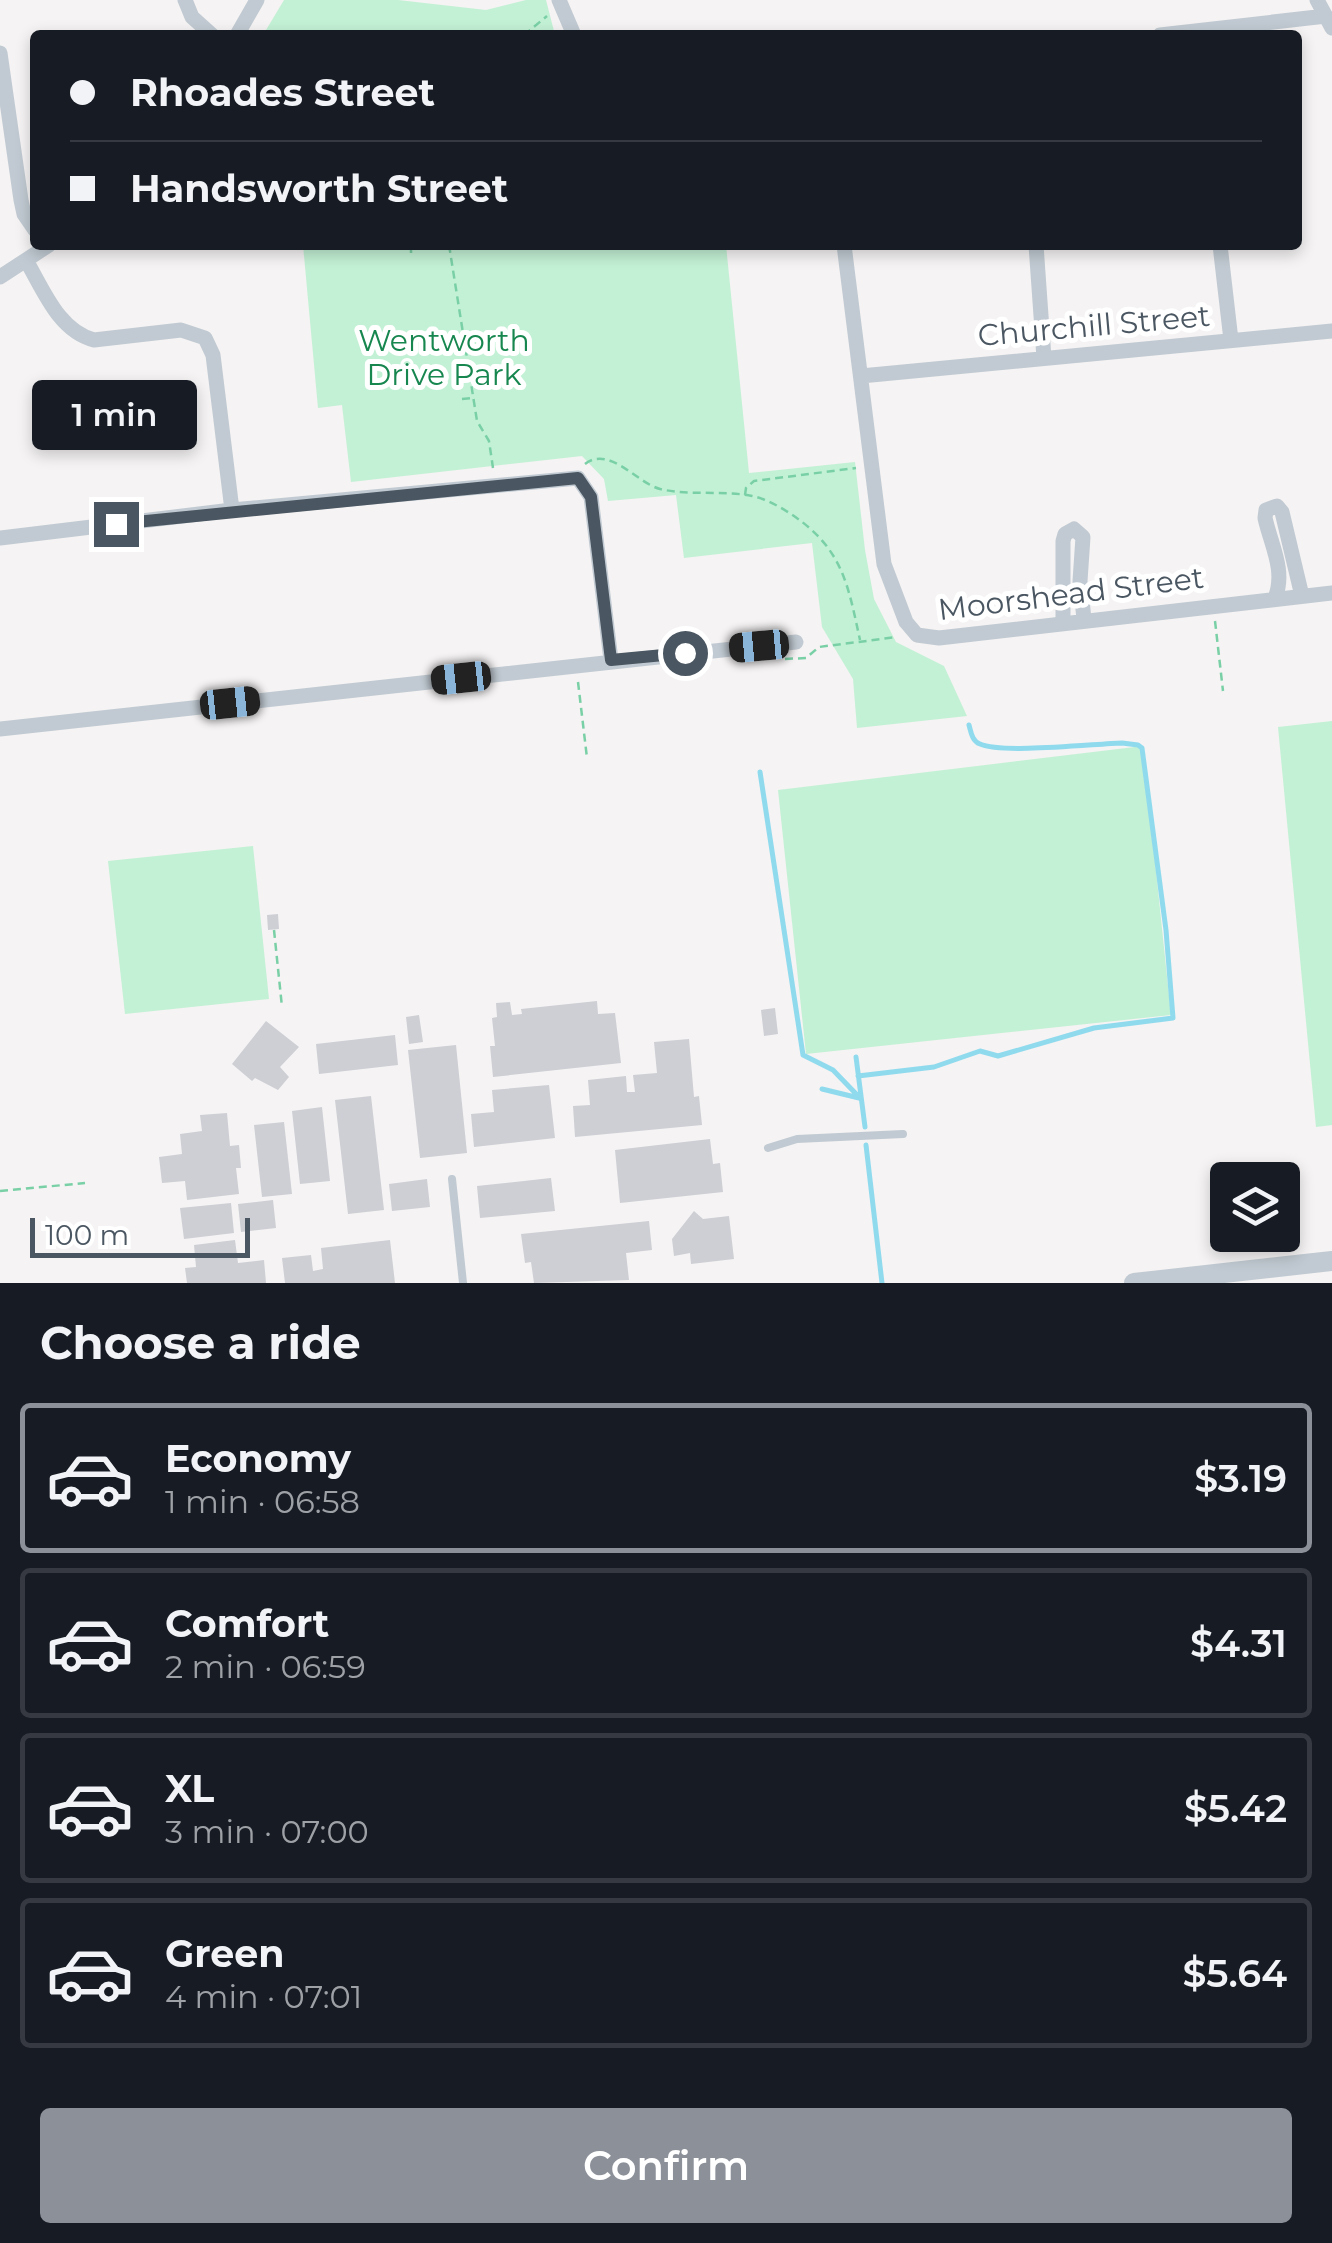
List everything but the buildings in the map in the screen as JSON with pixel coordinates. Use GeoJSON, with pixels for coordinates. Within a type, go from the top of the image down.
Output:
{"type":"FeatureCollection","features":[{"type":"Feature","properties":{"kind":"street"},"geometry":{"type":"LineString","coordinates":[[185,0],[192,17],[206,30]]}},
{"type":"Feature","properties":{"kind":"street"},"geometry":{"type":"LineString","coordinates":[[240,30],[257,0]]}},
{"type":"Feature","properties":{"kind":"street"},"geometry":{"type":"LineString","coordinates":[[1225,30],[1329,22],[1317,0]]}},
{"type":"Feature","properties":{"kind":"street"},"geometry":{"type":"LineString","coordinates":[[560,3],[572,30]]}},
{"type":"Feature","properties":{"kind":"street"},"geometry":{"type":"LineString","coordinates":[[0,54],[5,138],[24,214],[30,223]]}},
{"type":"Feature","properties":{"kind":"street"},"geometry":{"type":"LineString","coordinates":[[0,277],[42,250]]}},
{"type":"Feature","properties":{"kind":"street","name":"Moorshead Street"},"geometry":{"type":"LineString","coordinates":[[845,250],[884,564],[906,622],[917,635],[939,638],[1332,593]]}},
{"type":"Feature","properties":{"kind":"street"},"geometry":{"type":"LineString","coordinates":[[1036,250],[1044,358]]}},
{"type":"Feature","properties":{"kind":"street"},"geometry":{"type":"LineString","coordinates":[[1221,250],[1231,340]]}},
{"type":"Feature","properties":{"kind":"street"},"geometry":{"type":"LineString","coordinates":[[27,262],[63,322],[81,336],[94,340],[181,330],[204,338],[213,355],[232,510]]}},
{"type":"Feature","properties":{"kind":"street","name":"Churchill Street"},"geometry":{"type":"LineString","coordinates":[[861,376],[1332,331]]}},
{"type":"Feature","properties":{"kind":"street"},"geometry":{"type":"LineString","coordinates":[[0,538],[570,476],[584,482],[591,497],[611,660]]}},
{"type":"Feature","properties":{"kind":"street"},"geometry":{"type":"LineString","coordinates":[[1275,598],[1281,584],[1280,569],[1265,518],[1266,510],[1277,506],[1282,512],[1302,596]]}},
{"type":"Feature","properties":{"kind":"street"},"geometry":{"type":"LineString","coordinates":[[1063,622],[1063,541],[1065,534],[1074,529],[1083,541],[1080,581],[1084,620]]}},
{"type":"Feature","properties":{"kind":"street"},"geometry":{"type":"LineString","coordinates":[[0,729],[796,642]]}},
{"type":"Feature","properties":{"kind":"street"},"geometry":{"type":"LineString","coordinates":[[1134,1283],[1332,1262]]}},
{"type":"Feature","properties":{"kind":"lane"},"geometry":{"type":"LineString","coordinates":[[768,1148],[797,1140],[902,1134]]}},
{"type":"Feature","properties":{"kind":"lane"},"geometry":{"type":"LineString","coordinates":[[452,1179],[463,1283]]}},
{"type":"Feature","properties":{"kind":"path"},"geometry":{"type":"LineString","coordinates":[[530,30],[560,3]]}},
{"type":"Feature","properties":{"kind":"path"},"geometry":{"type":"LineString","coordinates":[[412,250],[412,255]]}},
{"type":"Feature","properties":{"kind":"path"},"geometry":{"type":"LineString","coordinates":[[450,250],[477,421],[489,441],[493,470]]}},
{"type":"Feature","properties":{"kind":"path"},"geometry":{"type":"LineString","coordinates":[[462,399],[473,398]]}},
{"type":"Feature","properties":{"kind":"path"},"geometry":{"type":"LineString","coordinates":[[585,464],[597,459],[616,463],[658,488],[753,496],[787,511],[822,537],[846,579],[860,642]]}},
{"type":"Feature","properties":{"kind":"path"},"geometry":{"type":"LineString","coordinates":[[745,495],[754,481],[872,464]]}},
{"type":"Feature","properties":{"kind":"path"},"geometry":{"type":"LineString","coordinates":[[1215,620],[1223,691]]}},
{"type":"Feature","properties":{"kind":"path"},"geometry":{"type":"LineString","coordinates":[[578,678],[587,758]]}},
{"type":"Feature","properties":{"kind":"path"},"geometry":{"type":"LineString","coordinates":[[274,930],[282,1006]]}},
{"type":"Feature","properties":{"kind":"path"},"geometry":{"type":"LineString","coordinates":[[0,1191],[84,1182]]}},
{"type":"Feature","properties":{"kind":"green space"},"geometry":{"type":"Polygon","coordinates":[[[284,0],[398,0],[486,10],[526,0],[546,0],[554,30],[266,30],[284,0]]]}},
{"type":"Feature","properties":{"kind":"green space","name":"Wentworth Drive Park"},"geometry":{"type":"Polygon","coordinates":[[[303,250],[727,250],[749,473],[855,462],[874,599],[896,642],[944,666],[967,716],[857,728],[853,679],[822,627],[812,543],[684,558],[676,495],[608,501],[604,479],[582,456],[351,482],[342,405],[318,408],[303,250]]]}},
{"type":"Feature","properties":{"kind":"green space"},"geometry":{"type":"Polygon","coordinates":[[[1332,721],[1332,1125],[1316,1127],[1278,727],[1332,721]]]}},
{"type":"Feature","properties":{"kind":"green space"},"geometry":{"type":"Polygon","coordinates":[[[1143,746],[1171,1015],[806,1054],[778,790],[1143,746]]]}},
{"type":"Feature","properties":{"kind":"green space"},"geometry":{"type":"Polygon","coordinates":[[[253,846],[269,999],[125,1014],[108,861],[253,846]]]}},
{"type":"Feature","properties":{"kind":"waterway"},"geometry":{"type":"LineString","coordinates":[[858,1076],[934,1067],[980,1051],[998,1056],[1094,1028],[1173,1018],[1166,930],[1142,748],[1122,743],[991,747],[975,741],[969,725]]}},
{"type":"Feature","properties":{"kind":"waterway"},"geometry":{"type":"LineString","coordinates":[[760,772],[803,1055],[833,1070],[861,1099]]}},
{"type":"Feature","properties":{"kind":"waterway"},"geometry":{"type":"LineString","coordinates":[[856,1057],[865,1127]]}},
{"type":"Feature","properties":{"kind":"waterway"},"geometry":{"type":"LineString","coordinates":[[822,1089],[859,1098]]}},
{"type":"Feature","properties":{"kind":"waterway"},"geometry":{"type":"LineString","coordinates":[[866,1145],[882,1283]]}},
{"type":"Feature","properties":{"kind":"route"},"geometry":{"type":"LineString","coordinates":[[116,524],[570,476],[584,482],[591,497],[611,660],[685,653]]}}]}
